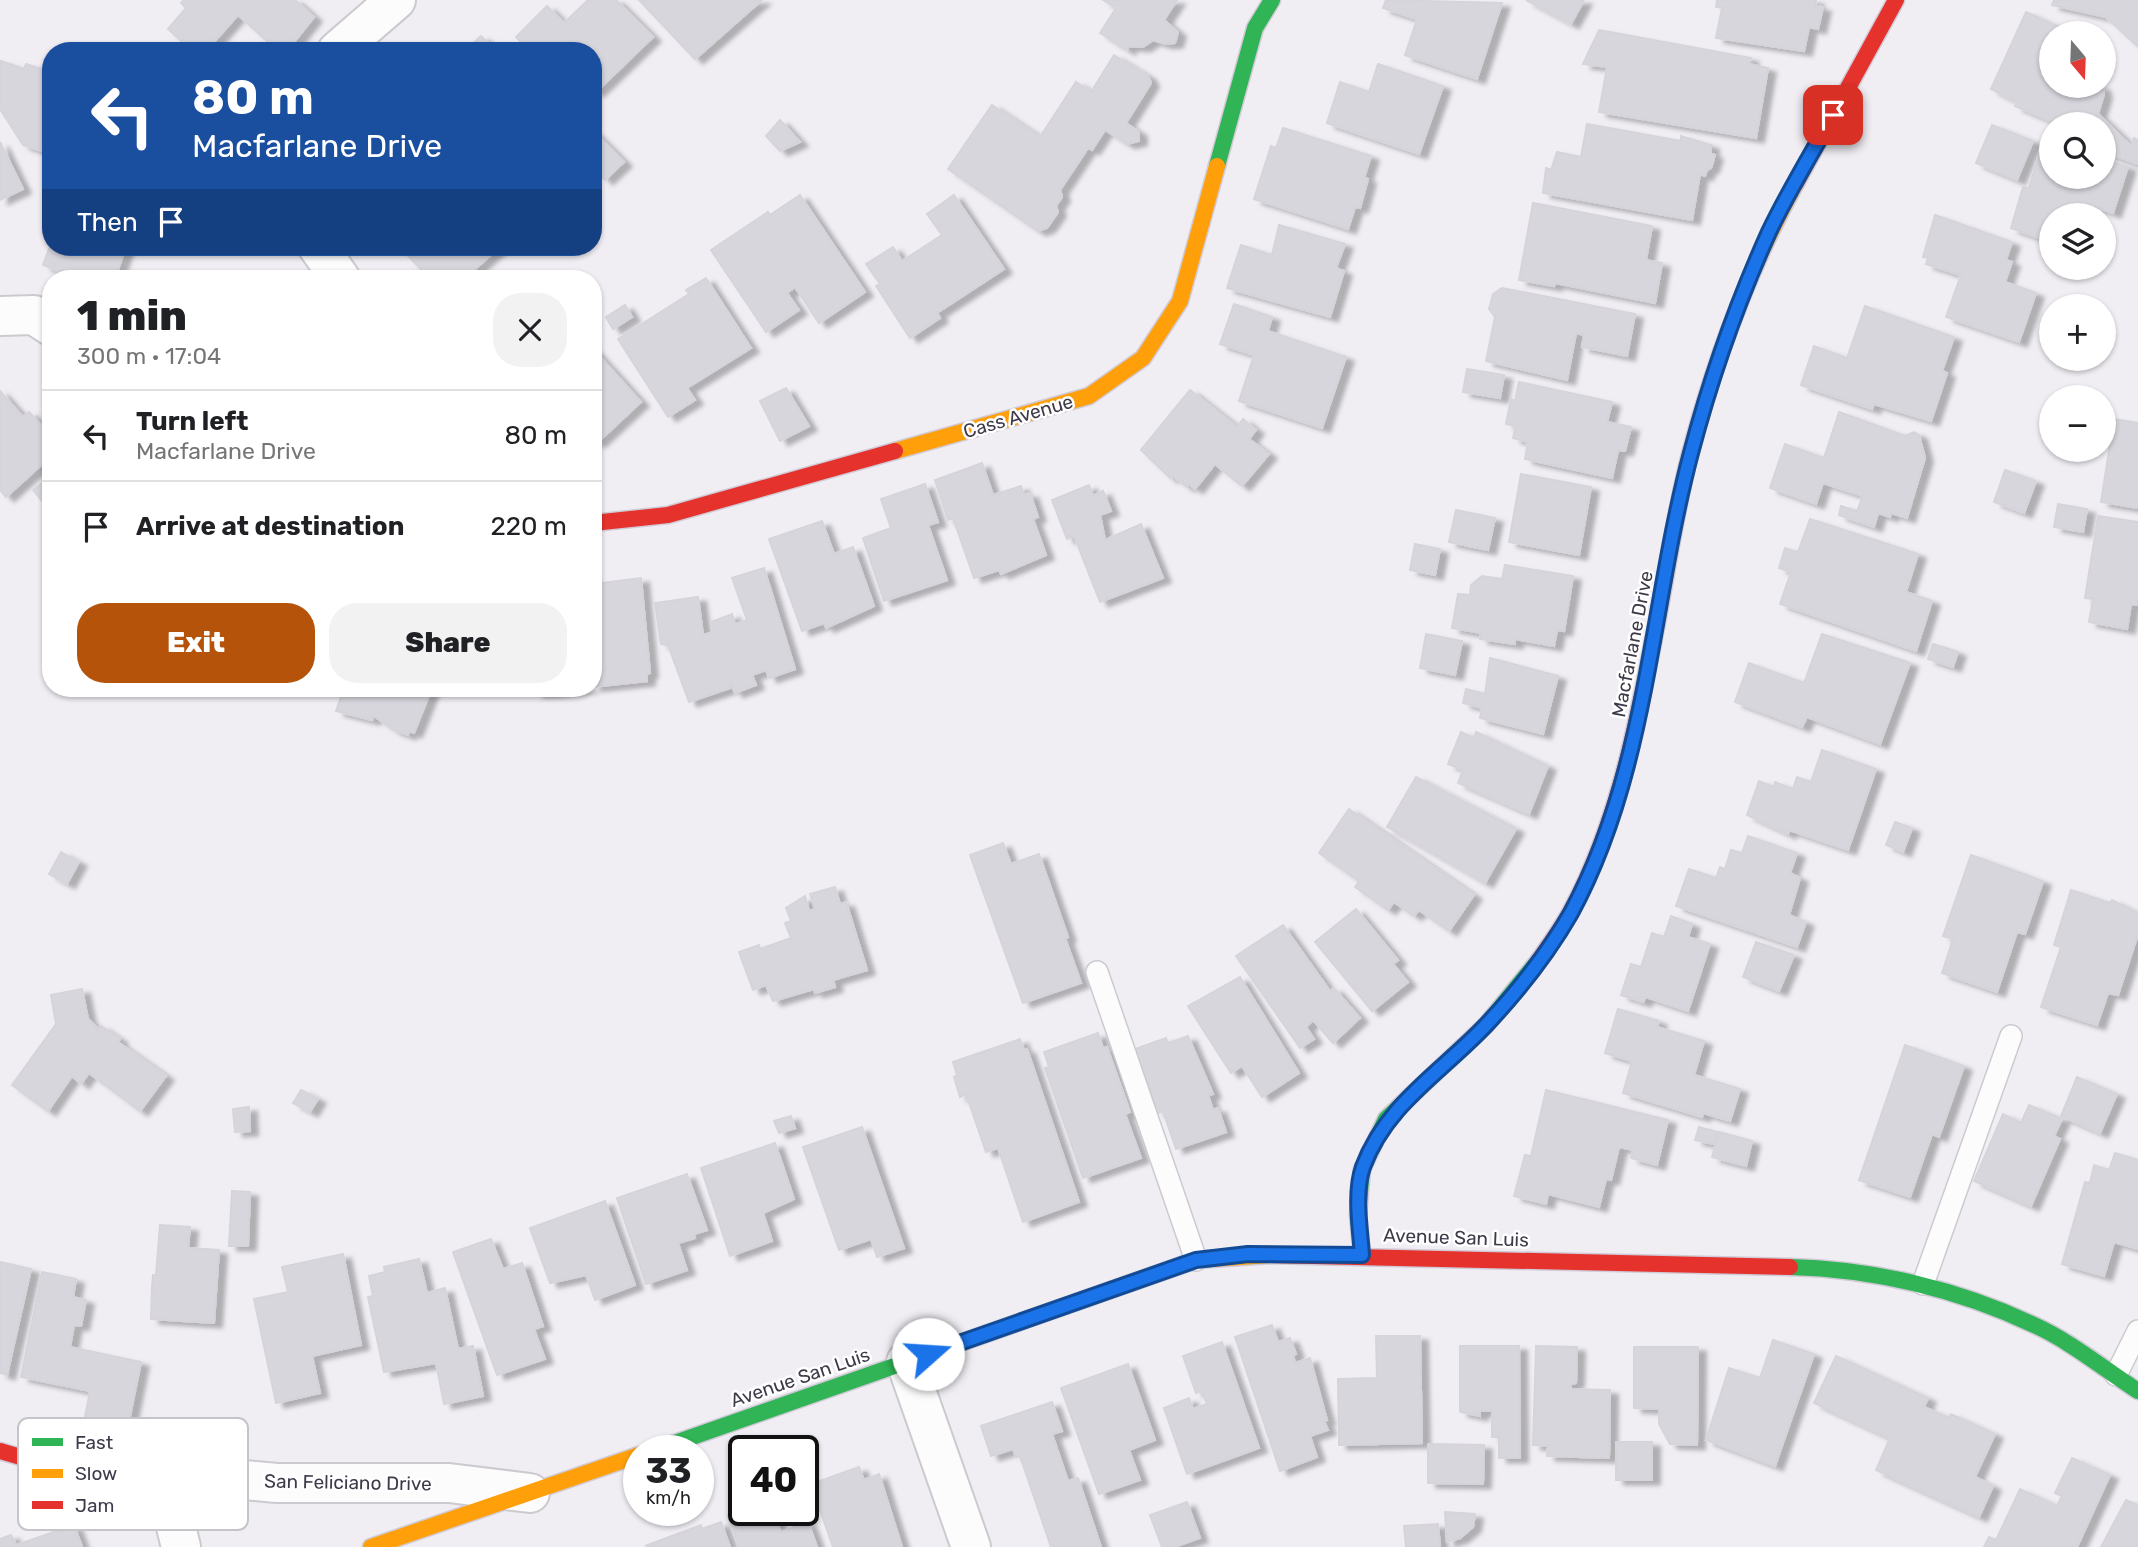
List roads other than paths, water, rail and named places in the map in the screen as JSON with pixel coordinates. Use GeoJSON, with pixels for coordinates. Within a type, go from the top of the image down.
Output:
{"type":"FeatureCollection","features":[{"type":"Feature","properties":{"kind":"street"},"geometry":{"type":"LineString","coordinates":[[347,42],[396,0]]}},
{"type":"Feature","properties":{"kind":"street","name":"Cass Avenue"},"geometry":{"type":"LineString","coordinates":[[602,522],[668,515],[1089,396],[1143,358],[1181,301],[1255,28],[1272,0]]}},
{"type":"Feature","properties":{"kind":"street","name":"Macfarlane Drive"},"geometry":{"type":"LineString","coordinates":[[1362,1255],[1358,1215],[1362,1169],[1387,1119],[1486,1025],[1535,967],[1571,912],[1602,842],[1632,751],[1690,455],[1730,324],[1771,229],[1896,0]]}},
{"type":"Feature","properties":{"kind":"street"},"geometry":{"type":"LineString","coordinates":[[0,316],[34,314],[42,320]]}},
{"type":"Feature","properties":{"kind":"street","name":"Avenue San Luis"},"geometry":{"type":"LineString","coordinates":[[698,1435],[1196,1260],[1248,1254],[1830,1268],[1923,1284],[2035,1325],[2138,1391]]}},
{"type":"Feature","properties":{"kind":"street"},"geometry":{"type":"LineString","coordinates":[[906,1362],[971,1547]]}},
{"type":"Feature","properties":{"kind":"street","name":"San Feliciano Drive"},"geometry":{"type":"LineString","coordinates":[[0,1451],[18,1456]]}},
{"type":"Feature","properties":{"kind":"street"},"geometry":{"type":"LineString","coordinates":[[371,1547],[623,1461]]}},
{"type":"Feature","properties":{"kind":"street","name":"San Feliciano Drive"},"geometry":{"type":"LineString","coordinates":[[248,1480],[277,1483],[449,1483],[530,1493]]}},
{"type":"Feature","properties":{"kind":"street"},"geometry":{"type":"LineString","coordinates":[[177,1530],[181,1547]]}},
{"type":"Feature","properties":{"kind":"lane"},"geometry":{"type":"LineString","coordinates":[[1097,972],[1196,1260]]}},
{"type":"Feature","properties":{"kind":"lane"},"geometry":{"type":"LineString","coordinates":[[1923,1284],[2011,1036]]}},
{"type":"Feature","properties":{"kind":"lane"},"geometry":{"type":"LineString","coordinates":[[2116,1375],[2138,1331]]}}]}
